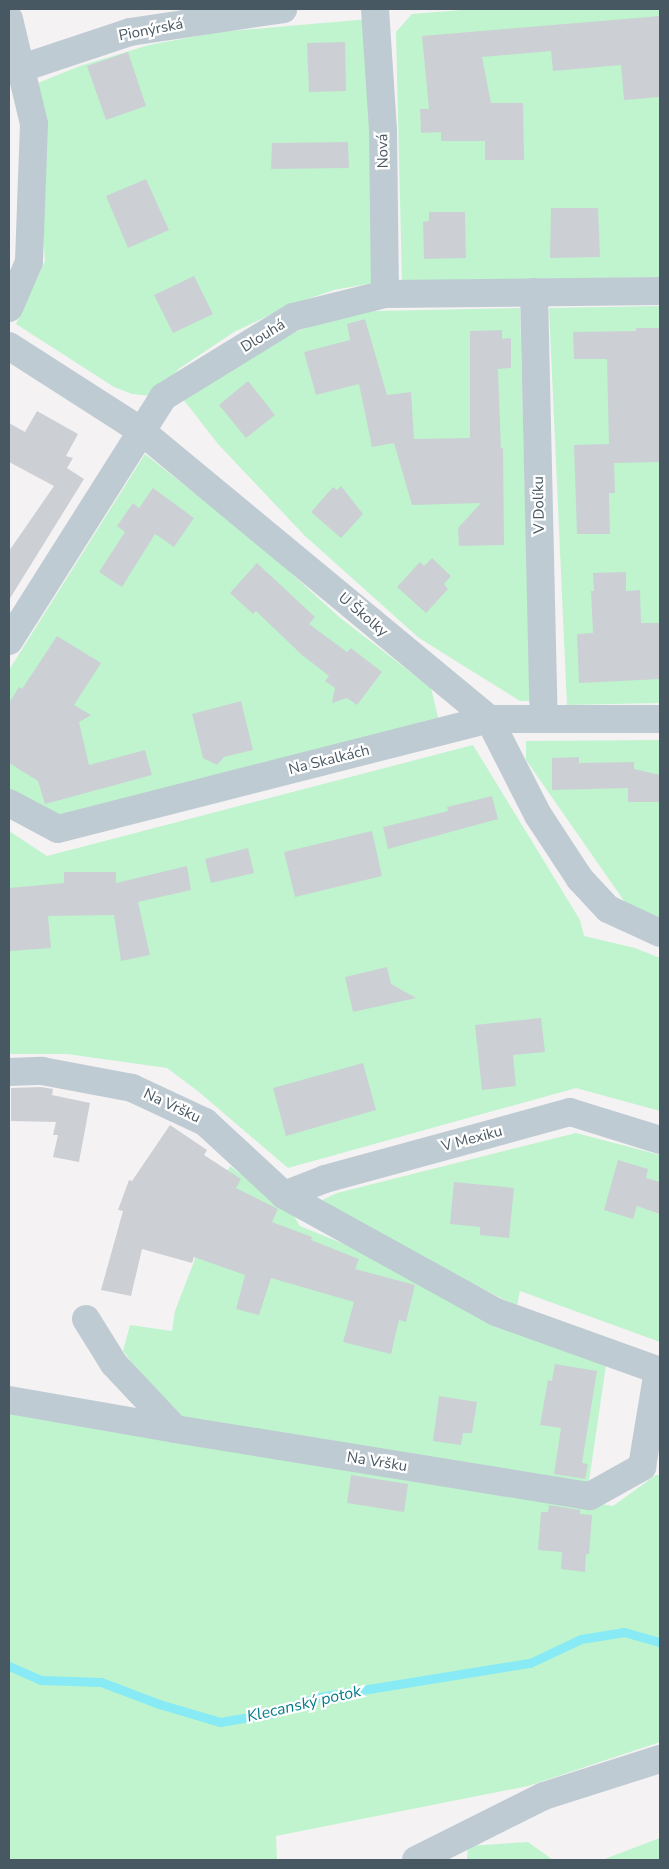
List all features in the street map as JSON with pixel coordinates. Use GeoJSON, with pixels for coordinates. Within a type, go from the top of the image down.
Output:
{"type":"FeatureCollection","features":[{"type":"Feature","properties":{"kind":"street","name":"Pionýrská"},"geometry":{"type":"LineString","coordinates":[[22,68],[130,32],[284,9]]}},
{"type":"Feature","properties":{"kind":"street","name":"Nová"},"geometry":{"type":"LineString","coordinates":[[375,9],[383,131],[384,294]]}},
{"type":"Feature","properties":{"kind":"street"},"geometry":{"type":"LineString","coordinates":[[9,19],[34,124],[29,262],[9,308]]}},
{"type":"Feature","properties":{"kind":"street","name":"Dlouhá"},"geometry":{"type":"LineString","coordinates":[[9,641],[140,430],[163,397],[293,317],[384,294],[660,290]]}},
{"type":"Feature","properties":{"kind":"street","name":"V Dolíku"},"geometry":{"type":"LineString","coordinates":[[534,292],[544,719]]}},
{"type":"Feature","properties":{"kind":"street","name":"U Školky"},"geometry":{"type":"LineString","coordinates":[[9,346],[140,430],[489,719],[538,815],[580,879],[608,909],[660,933]]}},
{"type":"Feature","properties":{"kind":"street","name":"Na Skalkách"},"geometry":{"type":"LineString","coordinates":[[9,803],[58,829],[489,719],[660,719]]}},
{"type":"Feature","properties":{"kind":"street","name":"Na Vršku"},"geometry":{"type":"LineString","coordinates":[[9,1072],[42,1071],[132,1088],[205,1122],[284,1195],[496,1312],[659,1370],[642,1467],[590,1496],[175,1429],[9,1400]]}},
{"type":"Feature","properties":{"kind":"street","name":"V Mexiku"},"geometry":{"type":"LineString","coordinates":[[284,1195],[325,1179],[570,1112],[660,1140]]}},
{"type":"Feature","properties":{"kind":"street"},"geometry":{"type":"LineString","coordinates":[[86,1319],[114,1364],[175,1429]]}},
{"type":"Feature","properties":{"kind":"street"},"geometry":{"type":"LineString","coordinates":[[416,1860],[544,1796],[660,1760]]}},
{"type":"Feature","properties":{"kind":"green space"},"geometry":{"type":"Polygon","coordinates":[[[475,9],[660,9],[660,277],[402,282],[396,32],[412,14],[475,9]]]}},
{"type":"Feature","properties":{"kind":"green space"},"geometry":{"type":"Polygon","coordinates":[[[369,19],[372,283],[334,290],[293,304],[234,332],[180,368],[152,396],[132,394],[114,387],[16,324],[45,261],[40,189],[38,83],[80,66],[149,45],[219,32],[369,19]]]}},
{"type":"Feature","properties":{"kind":"green space"},"geometry":{"type":"Polygon","coordinates":[[[660,306],[660,703],[567,705],[549,308],[660,306]]]}},
{"type":"Feature","properties":{"kind":"green space"},"geometry":{"type":"Polygon","coordinates":[[[520,308],[529,701],[520,701],[419,638],[304,535],[218,444],[183,399],[249,353],[300,330],[339,317],[374,311],[520,308]]]}},
{"type":"Feature","properties":{"kind":"green space"},"geometry":{"type":"Polygon","coordinates":[[[145,454],[257,542],[339,617],[431,688],[439,721],[63,817],[9,792],[9,670],[145,454]]]}},
{"type":"Feature","properties":{"kind":"green space"},"geometry":{"type":"Polygon","coordinates":[[[660,740],[660,920],[629,908],[526,760],[526,741],[660,740]]]}},
{"type":"Feature","properties":{"kind":"green space"},"geometry":{"type":"Polygon","coordinates":[[[473,745],[580,920],[584,936],[635,948],[660,958],[660,1111],[576,1088],[288,1168],[199,1092],[167,1068],[67,1054],[9,1054],[9,831],[47,856],[473,745]]]}},
{"type":"Feature","properties":{"kind":"green space"},"geometry":{"type":"Polygon","coordinates":[[[576,1133],[660,1155],[660,1342],[520,1291],[517,1306],[314,1204],[337,1193],[576,1133]]]}},
{"type":"Feature","properties":{"kind":"green space"},"geometry":{"type":"Polygon","coordinates":[[[230,1166],[292,1213],[300,1226],[371,1255],[606,1365],[589,1481],[583,1485],[184,1422],[158,1397],[123,1351],[130,1325],[172,1331],[175,1311],[195,1259],[208,1212],[230,1166]]]}},
{"type":"Feature","properties":{"kind":"green space"},"geometry":{"type":"Polygon","coordinates":[[[9,1410],[185,1440],[613,1506],[656,1475],[660,1475],[660,1742],[528,1786],[276,1836],[277,1860],[9,1860],[9,1410]]]}},
{"type":"Feature","properties":{"kind":"green space"},"geometry":{"type":"Polygon","coordinates":[[[660,1838],[660,1860],[602,1860],[660,1838]]]}},
{"type":"Feature","properties":{"kind":"green space"},"geometry":{"type":"Polygon","coordinates":[[[528,1842],[553,1860],[467,1860],[468,1846],[528,1842]]]}},
{"type":"Feature","properties":{"kind":"building"},"geometry":{"type":"Polygon","coordinates":[[[660,16],[660,97],[624,100],[621,65],[553,71],[551,51],[482,57],[491,103],[523,103],[524,160],[485,160],[485,141],[441,141],[441,132],[421,133],[420,109],[429,109],[422,36],[660,16]]]}},
{"type":"Feature","properties":{"kind":"building"},"geometry":{"type":"Polygon","coordinates":[[[345,42],[346,91],[309,92],[307,43],[345,42]]]}},
{"type":"Feature","properties":{"kind":"building"},"geometry":{"type":"Polygon","coordinates":[[[128,52],[146,106],[106,120],[87,66],[128,52]]]}},
{"type":"Feature","properties":{"kind":"building"},"geometry":{"type":"Polygon","coordinates":[[[348,142],[349,168],[271,169],[272,143],[348,142]]]}},
{"type":"Feature","properties":{"kind":"building"},"geometry":{"type":"Polygon","coordinates":[[[146,179],[169,230],[128,248],[106,196],[146,179]]]}},
{"type":"Feature","properties":{"kind":"building"},"geometry":{"type":"Polygon","coordinates":[[[551,208],[598,208],[600,257],[550,258],[551,208]]]}},
{"type":"Feature","properties":{"kind":"building"},"geometry":{"type":"Polygon","coordinates":[[[429,212],[465,212],[466,258],[424,259],[423,222],[429,221],[429,212]]]}},
{"type":"Feature","properties":{"kind":"building"},"geometry":{"type":"Polygon","coordinates":[[[194,276],[213,314],[173,333],[154,295],[194,276]]]}},
{"type":"Feature","properties":{"kind":"building"},"geometry":{"type":"Polygon","coordinates":[[[365,319],[387,395],[411,392],[414,439],[470,438],[470,331],[502,330],[502,339],[511,338],[511,368],[498,369],[501,448],[503,448],[504,545],[459,546],[458,528],[481,503],[412,505],[394,443],[372,447],[359,384],[316,395],[304,352],[350,340],[347,324],[365,319]]]}},
{"type":"Feature","properties":{"kind":"building"},"geometry":{"type":"Polygon","coordinates":[[[636,328],[660,328],[660,462],[614,463],[615,493],[609,493],[610,534],[577,534],[574,445],[609,444],[607,359],[574,359],[573,332],[636,331],[636,328]]]}},
{"type":"Feature","properties":{"kind":"building"},"geometry":{"type":"Polygon","coordinates":[[[248,381],[275,415],[246,438],[219,405],[248,381]]]}},
{"type":"Feature","properties":{"kind":"building"},"geometry":{"type":"Polygon","coordinates":[[[37,411],[78,434],[66,456],[73,458],[67,468],[84,479],[9,600],[9,551],[54,486],[9,462],[9,423],[25,432],[37,411]]]}},
{"type":"Feature","properties":{"kind":"building"},"geometry":{"type":"Polygon","coordinates":[[[341,486],[363,514],[341,538],[311,512],[333,487],[337,490],[341,486]]]}},
{"type":"Feature","properties":{"kind":"building"},"geometry":{"type":"Polygon","coordinates":[[[153,488],[194,518],[174,547],[155,534],[122,587],[99,572],[125,532],[117,526],[133,503],[139,508],[153,488]]]}},
{"type":"Feature","properties":{"kind":"building"},"geometry":{"type":"Polygon","coordinates":[[[432,558],[451,576],[444,584],[448,589],[426,613],[397,587],[420,562],[424,566],[432,558]]]}},
{"type":"Feature","properties":{"kind":"building"},"geometry":{"type":"Polygon","coordinates":[[[257,563],[315,617],[309,624],[347,652],[351,648],[382,672],[357,705],[347,698],[332,703],[335,688],[325,681],[329,676],[302,655],[256,611],[253,614],[230,593],[257,563]]]}},
{"type":"Feature","properties":{"kind":"building"},"geometry":{"type":"Polygon","coordinates":[[[626,572],[626,591],[640,590],[641,623],[660,623],[660,679],[579,683],[577,634],[593,633],[591,591],[594,591],[593,573],[626,572]]]}},
{"type":"Feature","properties":{"kind":"building"},"geometry":{"type":"Polygon","coordinates":[[[57,636],[101,663],[74,705],[91,715],[79,722],[89,765],[145,750],[152,775],[45,804],[38,781],[9,763],[9,703],[19,687],[22,689],[57,636]]]}},
{"type":"Feature","properties":{"kind":"building"},"geometry":{"type":"Polygon","coordinates":[[[241,701],[253,750],[224,757],[217,765],[203,758],[192,714],[241,701]]]}},
{"type":"Feature","properties":{"kind":"building"},"geometry":{"type":"Polygon","coordinates":[[[579,757],[579,763],[634,762],[634,769],[660,775],[660,802],[628,802],[628,788],[552,790],[552,758],[579,757]]]}},
{"type":"Feature","properties":{"kind":"building"},"geometry":{"type":"Polygon","coordinates":[[[492,796],[498,819],[388,849],[383,827],[448,811],[447,807],[492,796]]]}},
{"type":"Feature","properties":{"kind":"building"},"geometry":{"type":"Polygon","coordinates":[[[372,831],[382,876],[295,897],[284,852],[372,831]]]}},
{"type":"Feature","properties":{"kind":"building"},"geometry":{"type":"Polygon","coordinates":[[[248,848],[254,873],[211,883],[205,859],[248,848]]]}},
{"type":"Feature","properties":{"kind":"building"},"geometry":{"type":"Polygon","coordinates":[[[187,866],[191,890],[138,902],[150,955],[121,961],[114,915],[48,916],[51,948],[10,951],[9,888],[64,883],[64,872],[116,872],[116,883],[187,866]]]}},
{"type":"Feature","properties":{"kind":"building"},"geometry":{"type":"Polygon","coordinates":[[[387,967],[391,984],[416,998],[353,1012],[345,977],[387,967]]]}},
{"type":"Feature","properties":{"kind":"building"},"geometry":{"type":"Polygon","coordinates":[[[541,1018],[545,1052],[513,1055],[516,1086],[482,1090],[475,1025],[541,1018]]]}},
{"type":"Feature","properties":{"kind":"building"},"geometry":{"type":"Polygon","coordinates":[[[363,1063],[376,1110],[286,1136],[273,1088],[363,1063]]]}},
{"type":"Feature","properties":{"kind":"building"},"geometry":{"type":"Polygon","coordinates":[[[41,1087],[53,1089],[52,1095],[90,1103],[79,1162],[53,1157],[58,1135],[53,1135],[56,1122],[11,1121],[11,1088],[41,1087]]]}},
{"type":"Feature","properties":{"kind":"building"},"geometry":{"type":"Polygon","coordinates":[[[170,1125],[207,1150],[204,1155],[241,1179],[236,1188],[278,1209],[272,1222],[312,1237],[311,1240],[359,1259],[355,1269],[415,1285],[406,1322],[399,1320],[391,1354],[343,1342],[354,1302],[271,1278],[259,1315],[236,1309],[245,1275],[194,1257],[192,1263],[142,1249],[131,1296],[101,1290],[123,1211],[118,1210],[129,1180],[132,1181],[170,1125]]]}},
{"type":"Feature","properties":{"kind":"building"},"geometry":{"type":"Polygon","coordinates":[[[618,1160],[648,1169],[646,1178],[660,1182],[660,1214],[637,1206],[633,1219],[604,1210],[618,1160]]]}},
{"type":"Feature","properties":{"kind":"building"},"geometry":{"type":"Polygon","coordinates":[[[454,1182],[514,1188],[509,1238],[480,1235],[480,1227],[450,1224],[454,1182]]]}},
{"type":"Feature","properties":{"kind":"building"},"geometry":{"type":"Polygon","coordinates":[[[555,1364],[597,1371],[582,1463],[588,1464],[585,1479],[554,1474],[561,1428],[540,1425],[548,1380],[552,1381],[555,1364]]]}},
{"type":"Feature","properties":{"kind":"building"},"geometry":{"type":"Polygon","coordinates":[[[439,1396],[477,1402],[472,1433],[463,1433],[461,1445],[433,1441],[439,1396]]]}},
{"type":"Feature","properties":{"kind":"building"},"geometry":{"type":"Polygon","coordinates":[[[351,1475],[408,1484],[404,1512],[347,1503],[351,1475]]]}},
{"type":"Feature","properties":{"kind":"building"},"geometry":{"type":"Polygon","coordinates":[[[549,1505],[580,1510],[580,1514],[592,1515],[589,1554],[586,1554],[585,1572],[561,1569],[562,1552],[538,1550],[541,1512],[548,1512],[549,1505]]]}},
{"type":"Feature","properties":{"kind":"waterway","name":"Klecanský potok"},"geometry":{"type":"LineString","coordinates":[[9,1666],[41,1680],[101,1682],[159,1704],[220,1722],[273,1713],[319,1697],[530,1663],[581,1639],[624,1632],[660,1642]]}}]}
